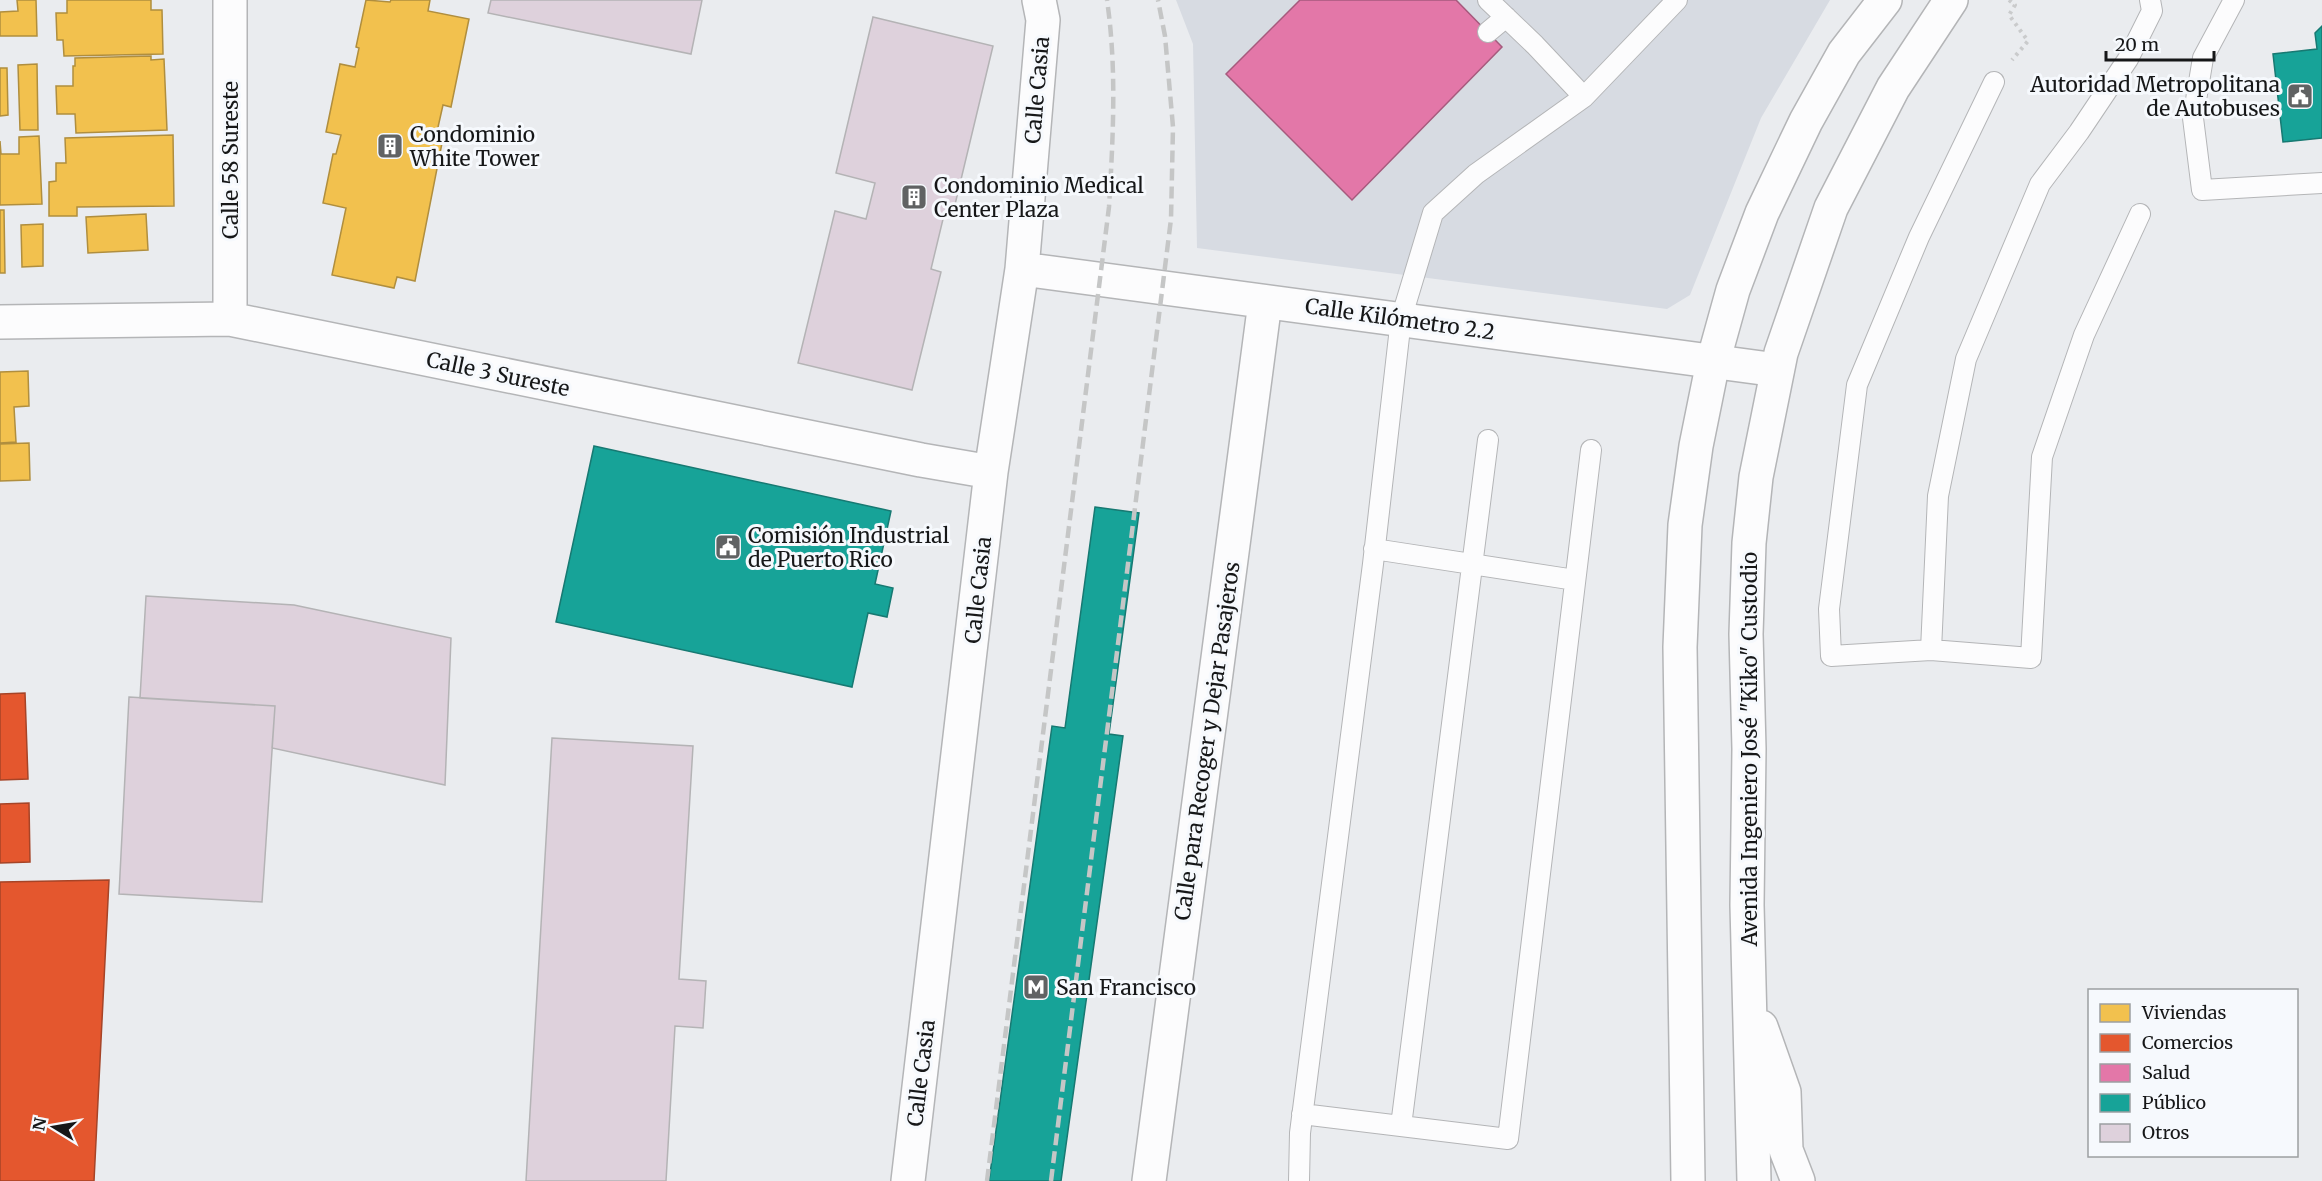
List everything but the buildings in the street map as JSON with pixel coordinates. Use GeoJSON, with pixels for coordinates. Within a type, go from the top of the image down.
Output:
{"type":"FeatureCollection","features":[{"type":"Feature","properties":{"kind":"street","name":"Calle 58 Sureste"},"geometry":{"type":"LineString","coordinates":[[230,0],[230,319]]}},
{"type":"Feature","properties":{"kind":"street","name":"Calle Casia"},"geometry":{"type":"LineString","coordinates":[[908,1181],[991,472],[1022,269],[1043,20],[1039,0]]}},
{"type":"Feature","properties":{"kind":"street"},"geometry":{"type":"LineString","coordinates":[[1688,1181],[1680,647],[1685,525],[1696,446],[1713,362],[1733,290],[1762,213],[1806,121],[1844,52],[1885,0]]}},
{"type":"Feature","properties":{"kind":"street","name":"Avenida Ingeniero José \"Kiko\" Custodio"},"geometry":{"type":"LineString","coordinates":[[1754,1181],[1747,905],[1749,749],[1746,634],[1749,543],[1756,477],[1778,370],[1802,291],[1832,208],[1893,88],[1951,0]]}},
{"type":"Feature","properties":{"kind":"street","name":"Calle Kilómetro 2.2"},"geometry":{"type":"LineString","coordinates":[[1022,269],[1778,370]]}},
{"type":"Feature","properties":{"kind":"street","name":"Calle para Recoger y Dejar Pasajeros"},"geometry":{"type":"LineString","coordinates":[[1149,1181],[1265,302]]}},
{"type":"Feature","properties":{"kind":"street","name":"Calle 3 Sureste"},"geometry":{"type":"LineString","coordinates":[[0,322],[230,319],[921,460],[991,472]]}},
{"type":"Feature","properties":{"kind":"street"},"geometry":{"type":"LineString","coordinates":[[1751,999],[1784,1092],[1786,1150],[1798,1181]]}},
{"type":"Feature","properties":{"kind":"lane"},"geometry":{"type":"LineString","coordinates":[[1488,0],[1584,98]]}},
{"type":"Feature","properties":{"kind":"lane"},"geometry":{"type":"LineString","coordinates":[[1299,1181],[1302,1114],[1401,319],[1433,213],[1476,174],[1584,98],[1677,0]]}},
{"type":"Feature","properties":{"kind":"lane"},"geometry":{"type":"LineString","coordinates":[[1931,650],[1938,496],[1966,359],[2040,184],[2079,132],[2128,59],[2152,11],[2150,0]]}},
{"type":"Feature","properties":{"kind":"lane"},"geometry":{"type":"LineString","coordinates":[[2234,0],[2203,58],[2193,118],[2202,190],[2322,183]]}},
{"type":"Feature","properties":{"kind":"lane"},"geometry":{"type":"LineString","coordinates":[[1488,32],[1506,17]]}},
{"type":"Feature","properties":{"kind":"lane"},"geometry":{"type":"LineString","coordinates":[[1994,82],[1919,237],[1857,385],[1829,609],[1831,656],[1931,650],[2031,658],[2042,457],[2084,335],[2140,214]]}},
{"type":"Feature","properties":{"kind":"lane"},"geometry":{"type":"LineString","coordinates":[[1401,1126],[1488,440]]}},
{"type":"Feature","properties":{"kind":"lane"},"geometry":{"type":"LineString","coordinates":[[1302,1114],[1508,1139],[1591,450]]}},
{"type":"Feature","properties":{"kind":"lane"},"geometry":{"type":"LineString","coordinates":[[1374,549],[1575,580]]}},
{"type":"Feature","properties":{"kind":"path"},"geometry":{"type":"LineString","coordinates":[[2009,0],[2015,5],[2009,15],[2028,40]]}},
{"type":"Feature","properties":{"kind":"shaded area"},"geometry":{"type":"Polygon","coordinates":[[[1176,0],[1830,0],[1761,118],[1690,295],[1667,309],[1197,248],[1193,44],[1176,0]]]}},
{"type":"Feature","properties":{"kind":"railway"},"geometry":{"type":"LineString","coordinates":[[987,1181],[1109,207],[1113,78],[1107,0]]}},
{"type":"Feature","properties":{"kind":"railway"},"geometry":{"type":"LineString","coordinates":[[1051,1181],[1171,219],[1173,127],[1165,36],[1158,0]]}},
{"type":"Feature","properties":{"kind":"place","name":"Autoridad Metropolitana de Autobuses"},"geometry":{"type":"Point","coordinates":[2300,96]}},
{"type":"Feature","properties":{"kind":"place","name":"Condominio White Tower"},"geometry":{"type":"Point","coordinates":[390,146]}},
{"type":"Feature","properties":{"kind":"place","name":"Condominio Medical Center Plaza"},"geometry":{"type":"Point","coordinates":[914,197]}},
{"type":"Feature","properties":{"kind":"place","name":"Comisión Industrial de Puerto Rico"},"geometry":{"type":"Point","coordinates":[728,547]}},
{"type":"Feature","properties":{"kind":"place","name":"San Francisco"},"geometry":{"type":"Point","coordinates":[1036,987]}}]}
